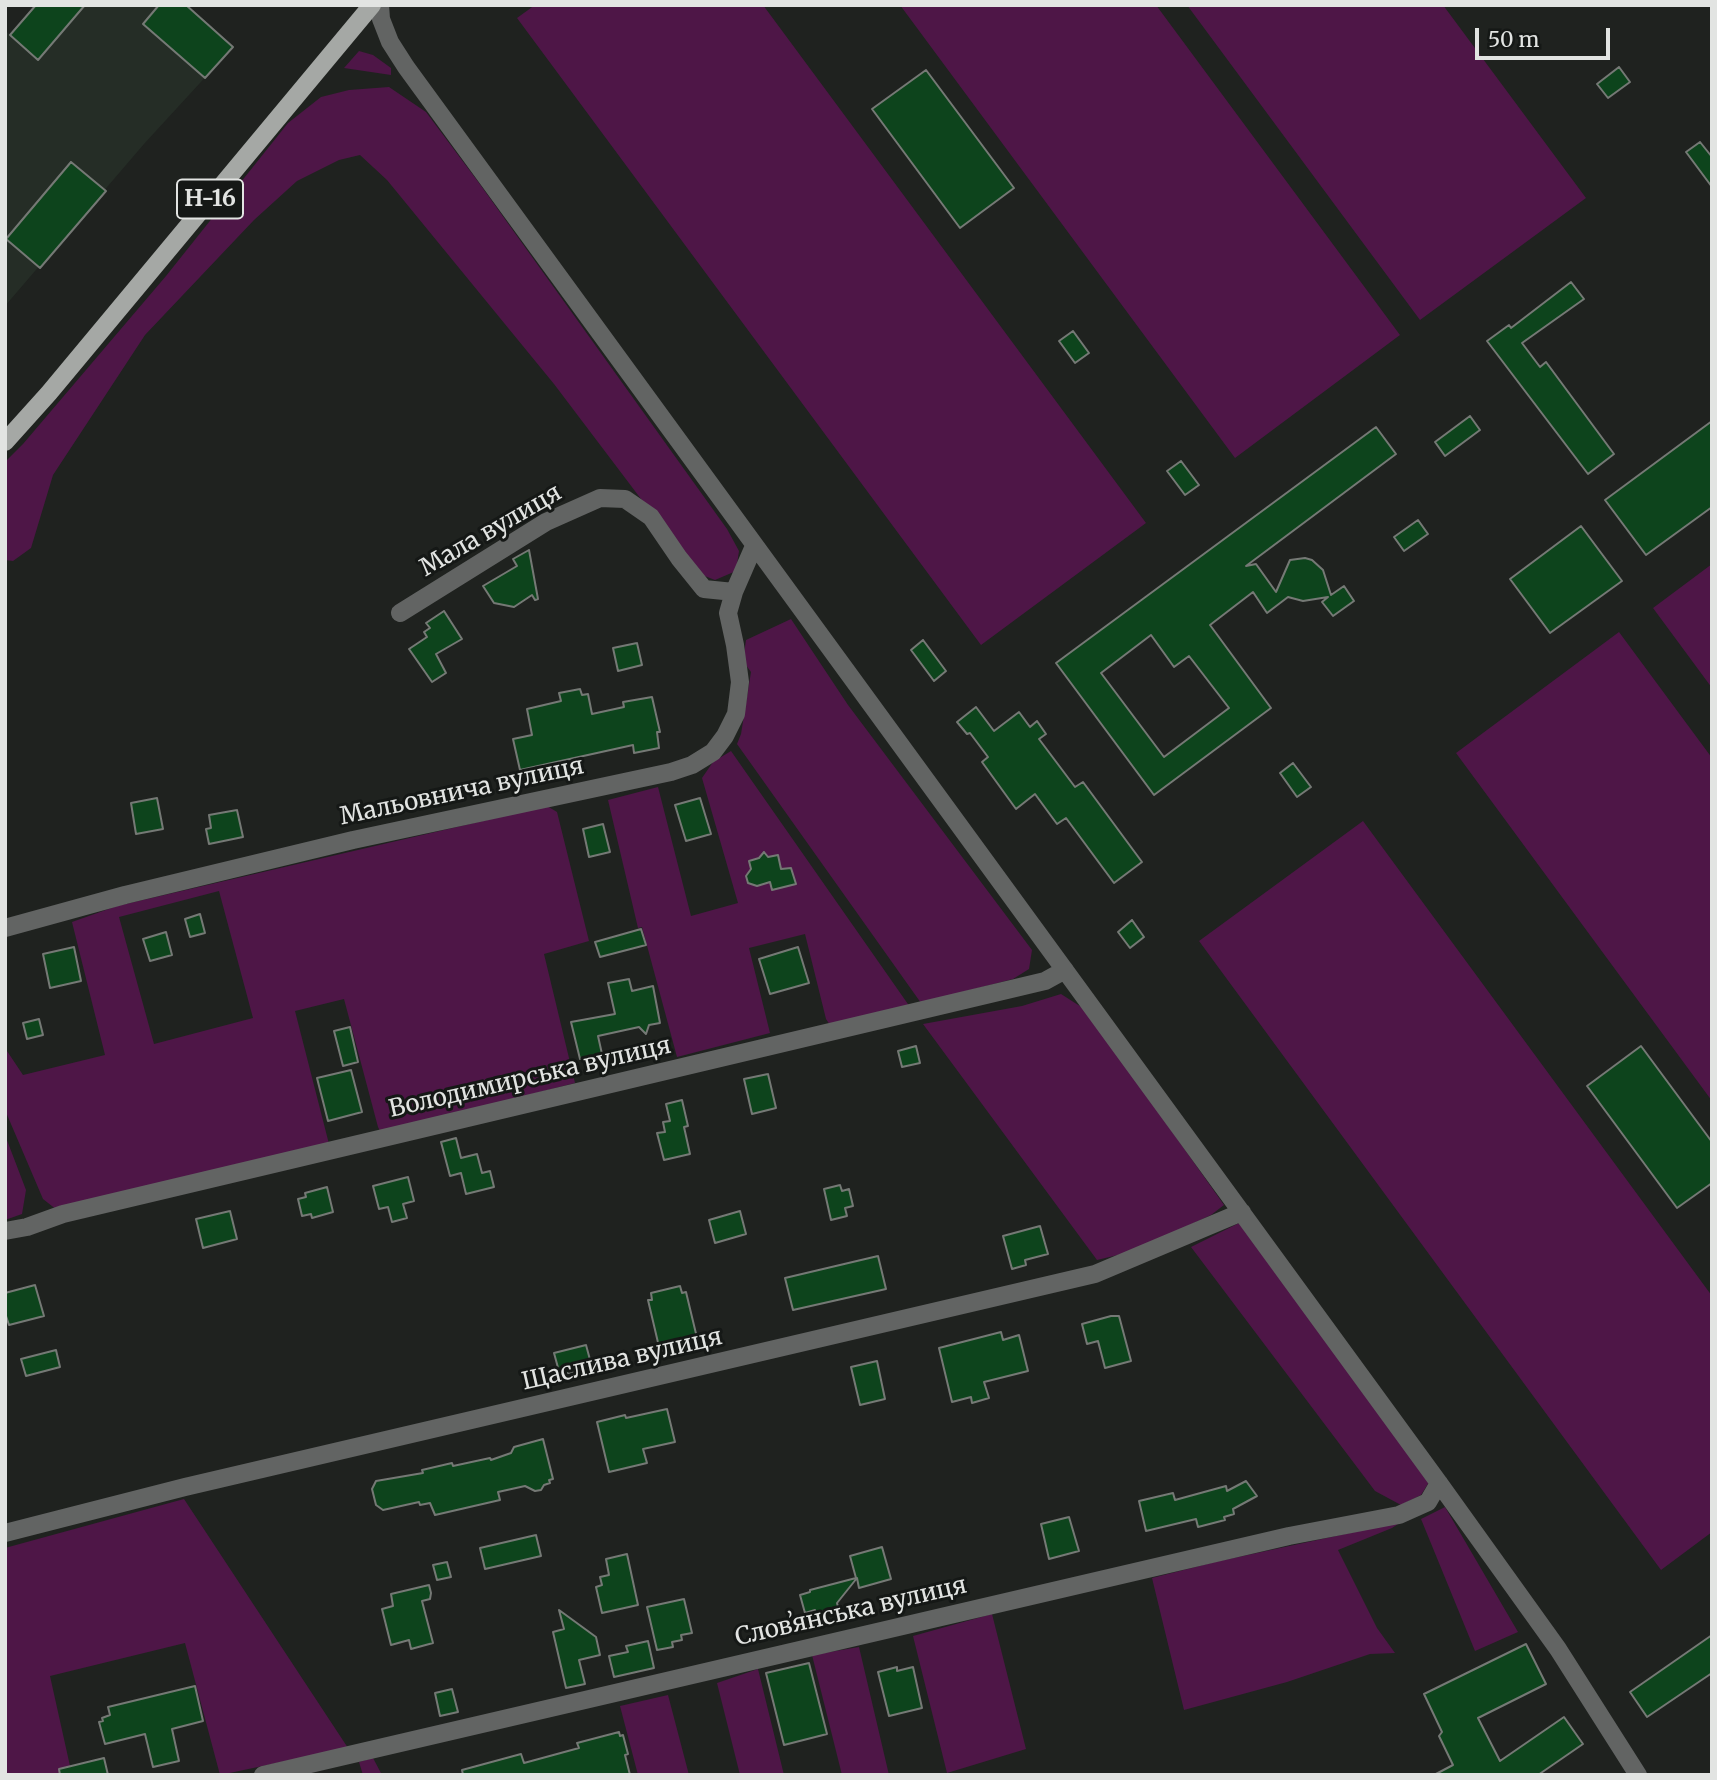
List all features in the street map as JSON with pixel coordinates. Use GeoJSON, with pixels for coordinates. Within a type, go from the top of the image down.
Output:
{"type":"FeatureCollection","features":[{"type":"Feature","properties":{"kind":"main road","name":"Н-16"},"geometry":{"type":"LineString","coordinates":[[5,442],[372,5]]}},
{"type":"Feature","properties":{"kind":"street"},"geometry":{"type":"LineString","coordinates":[[380,5],[381,19],[390,42],[406,67],[1439,1483],[1558,1648],[1638,1775]]}},
{"type":"Feature","properties":{"kind":"street","name":"Мала вулиця"},"geometry":{"type":"LineString","coordinates":[[400,613],[545,523],[600,498],[625,499],[651,517],[704,589],[734,592]]}},
{"type":"Feature","properties":{"kind":"street","name":"Мальовнича вулиця"},"geometry":{"type":"LineString","coordinates":[[5,928],[125,895],[339,844],[671,772],[692,765],[713,752],[736,714],[740,682],[728,613],[754,546]]}},
{"type":"Feature","properties":{"kind":"street","name":"Володимирська вулиця"},"geometry":{"type":"LineString","coordinates":[[5,1231],[77,1211],[1045,981],[1065,970]]}},
{"type":"Feature","properties":{"kind":"street","name":"Щаслива вулиця"},"geometry":{"type":"LineString","coordinates":[[5,1533],[185,1487],[1095,1273],[1242,1212]]}},
{"type":"Feature","properties":{"kind":"street","name":"Словʼянська вулиця"},"geometry":{"type":"LineString","coordinates":[[263,1775],[1289,1536],[1399,1515],[1428,1502],[1439,1483]]}},
{"type":"Feature","properties":{"kind":"shaded area"},"geometry":{"type":"Polygon","coordinates":[[[36,5],[186,5],[233,47],[144,144],[5,306],[5,30],[10,35],[36,5]]]}},
{"type":"Feature","properties":{"kind":"shaded area"},"geometry":{"type":"Polygon","coordinates":[[[535,5],[763,5],[1146,523],[981,645],[517,18],[535,5]]]}},
{"type":"Feature","properties":{"kind":"shaded area"},"geometry":{"type":"Polygon","coordinates":[[[900,5],[1156,5],[1400,335],[1235,458],[900,5]]]}},
{"type":"Feature","properties":{"kind":"shaded area"},"geometry":{"type":"Polygon","coordinates":[[[1187,5],[1443,5],[1586,198],[1420,320],[1187,5]]]}},
{"type":"Feature","properties":{"kind":"shaded area"},"geometry":{"type":"Polygon","coordinates":[[[359,51],[373,55],[391,68],[391,75],[344,68],[359,51]]]}},
{"type":"Feature","properties":{"kind":"shaded area"},"geometry":{"type":"Polygon","coordinates":[[[389,87],[426,112],[479,183],[727,529],[739,551],[736,571],[715,580],[697,573],[554,384],[387,180],[360,155],[339,160],[297,181],[254,220],[145,335],[53,475],[31,548],[13,561],[5,560],[5,462],[166,276],[288,123],[321,97],[349,90],[389,87]]]}},
{"type":"Feature","properties":{"kind":"shaded area"},"geometry":{"type":"Polygon","coordinates":[[[1712,564],[1712,688],[1653,608],[1712,564]]]}},
{"type":"Feature","properties":{"kind":"shaded area"},"geometry":{"type":"Polygon","coordinates":[[[791,619],[848,705],[1032,950],[1029,969],[1013,979],[921,1003],[737,744],[751,672],[743,661],[746,640],[791,619]]]}},
{"type":"Feature","properties":{"kind":"shaded area"},"geometry":{"type":"Polygon","coordinates":[[[1619,632],[1712,758],[1712,1101],[1456,753],[1619,632]]]}},
{"type":"Feature","properties":{"kind":"shaded area"},"geometry":{"type":"Polygon","coordinates":[[[731,751],[910,1007],[830,1025],[826,1019],[805,934],[749,948],[770,1033],[677,1057],[642,927],[638,928],[608,800],[658,787],[691,916],[738,903],[702,778],[713,762],[731,751]]]}},
{"type":"Feature","properties":{"kind":"shaded area"},"geometry":{"type":"Polygon","coordinates":[[[547,806],[557,812],[589,941],[544,954],[575,1083],[381,1133],[344,999],[295,1011],[329,1144],[57,1210],[43,1199],[5,1110],[5,1048],[23,1075],[105,1055],[72,922],[117,906],[547,806]],[[219,891],[119,917],[154,1044],[253,1018],[219,891]]]}},
{"type":"Feature","properties":{"kind":"shaded area"},"geometry":{"type":"Polygon","coordinates":[[[1363,821],[1712,1296],[1712,1532],[1661,1570],[1199,941],[1363,821]]]}},
{"type":"Feature","properties":{"kind":"shaded area"},"geometry":{"type":"Polygon","coordinates":[[[1061,994],[1086,1010],[1224,1205],[1211,1215],[1162,1238],[1122,1254],[1097,1260],[923,1024],[1022,1006],[1061,994]]]}},
{"type":"Feature","properties":{"kind":"shaded area"},"geometry":{"type":"Polygon","coordinates":[[[5,1135],[26,1190],[22,1214],[5,1220],[5,1135]]]}},
{"type":"Feature","properties":{"kind":"shaded area"},"geometry":{"type":"Polygon","coordinates":[[[1239,1223],[1429,1482],[1421,1495],[1401,1505],[1375,1491],[1191,1247],[1239,1223]]]}},
{"type":"Feature","properties":{"kind":"shaded area"},"geometry":{"type":"Polygon","coordinates":[[[184,1499],[348,1748],[220,1775],[185,1643],[50,1676],[72,1775],[5,1775],[5,1548],[184,1499]]]}},
{"type":"Feature","properties":{"kind":"shaded area"},"geometry":{"type":"Polygon","coordinates":[[[1445,1507],[1518,1632],[1475,1651],[1421,1519],[1445,1507]]]}},
{"type":"Feature","properties":{"kind":"shaded area"},"geometry":{"type":"Polygon","coordinates":[[[1401,1522],[1338,1550],[1377,1628],[1395,1653],[1370,1654],[1287,1682],[1184,1710],[1152,1578],[1401,1522]]]}},
{"type":"Feature","properties":{"kind":"shaded area"},"geometry":{"type":"Polygon","coordinates":[[[992,1614],[1026,1749],[947,1773],[913,1636],[992,1614]]]}},
{"type":"Feature","properties":{"kind":"shaded area"},"geometry":{"type":"Polygon","coordinates":[[[859,1647],[889,1775],[842,1775],[812,1655],[859,1647]]]}},
{"type":"Feature","properties":{"kind":"shaded area"},"geometry":{"type":"Polygon","coordinates":[[[758,1669],[784,1775],[740,1775],[717,1683],[758,1669]]]}},
{"type":"Feature","properties":{"kind":"shaded area"},"geometry":{"type":"Polygon","coordinates":[[[668,1695],[689,1775],[638,1775],[620,1706],[668,1695]]]}},
{"type":"Feature","properties":{"kind":"shaded area"},"geometry":{"type":"Polygon","coordinates":[[[373,1758],[382,1775],[363,1775],[359,1762],[373,1758]]]}},
{"type":"Feature","properties":{"kind":"building"},"geometry":{"type":"Polygon","coordinates":[[[36,5],[85,5],[38,60],[10,35],[36,5]]]}},
{"type":"Feature","properties":{"kind":"building"},"geometry":{"type":"Polygon","coordinates":[[[159,5],[186,5],[233,47],[205,78],[143,24],[159,5]]]}},
{"type":"Feature","properties":{"kind":"building"},"geometry":{"type":"Polygon","coordinates":[[[1619,67],[1630,82],[1608,98],[1597,84],[1619,67]]]}},
{"type":"Feature","properties":{"kind":"building"},"geometry":{"type":"Polygon","coordinates":[[[926,70],[1014,188],[960,228],[872,109],[926,70]]]}},
{"type":"Feature","properties":{"kind":"building"},"geometry":{"type":"Polygon","coordinates":[[[1700,142],[1712,157],[1712,187],[1686,152],[1700,142]]]}},
{"type":"Feature","properties":{"kind":"building"},"geometry":{"type":"Polygon","coordinates":[[[71,162],[106,191],[40,268],[6,239],[71,162]]]}},
{"type":"Feature","properties":{"kind":"building"},"geometry":{"type":"Polygon","coordinates":[[[1571,282],[1584,299],[1522,343],[1540,367],[1546,362],[1614,454],[1588,474],[1487,341],[1509,325],[1511,328],[1571,282]]]}},
{"type":"Feature","properties":{"kind":"building"},"geometry":{"type":"Polygon","coordinates":[[[1073,331],[1089,353],[1075,363],[1059,341],[1073,331]]]}},
{"type":"Feature","properties":{"kind":"building"},"geometry":{"type":"Polygon","coordinates":[[[1470,416],[1480,430],[1445,456],[1435,442],[1470,416]]]}},
{"type":"Feature","properties":{"kind":"building"},"geometry":{"type":"Polygon","coordinates":[[[1712,421],[1712,507],[1646,555],[1605,500],[1712,421]]]}},
{"type":"Feature","properties":{"kind":"building"},"geometry":{"type":"Polygon","coordinates":[[[1376,427],[1396,454],[1246,566],[1256,564],[1276,592],[1290,560],[1312,560],[1323,570],[1331,595],[1344,586],[1354,601],[1333,616],[1322,602],[1328,597],[1303,601],[1288,597],[1267,613],[1253,592],[1210,625],[1271,708],[1154,795],[1056,663],[1376,427]],[[1151,635],[1101,673],[1164,757],[1229,708],[1189,656],[1174,667],[1151,635]]]}},
{"type":"Feature","properties":{"kind":"building"},"geometry":{"type":"Polygon","coordinates":[[[1181,461],[1199,485],[1185,495],[1167,471],[1181,461]]]}},
{"type":"Feature","properties":{"kind":"building"},"geometry":{"type":"Polygon","coordinates":[[[1418,520],[1428,534],[1404,551],[1394,537],[1418,520]]]}},
{"type":"Feature","properties":{"kind":"building"},"geometry":{"type":"Polygon","coordinates":[[[1581,526],[1622,581],[1550,633],[1510,579],[1581,526]]]}},
{"type":"Feature","properties":{"kind":"building"},"geometry":{"type":"Polygon","coordinates":[[[529,550],[538,599],[535,600],[532,595],[514,607],[494,603],[483,586],[517,566],[513,559],[529,550]]]}},
{"type":"Feature","properties":{"kind":"building"},"geometry":{"type":"Polygon","coordinates":[[[444,611],[462,639],[436,654],[446,673],[432,682],[409,649],[427,637],[424,632],[430,628],[426,623],[444,611]]]}},
{"type":"Feature","properties":{"kind":"building"},"geometry":{"type":"Polygon","coordinates":[[[923,640],[946,671],[934,681],[911,650],[923,640]]]}},
{"type":"Feature","properties":{"kind":"building"},"geometry":{"type":"Polygon","coordinates":[[[637,643],[642,665],[618,671],[613,648],[637,643]]]}},
{"type":"Feature","properties":{"kind":"building"},"geometry":{"type":"Polygon","coordinates":[[[580,689],[582,695],[588,694],[592,714],[624,707],[623,702],[652,697],[660,732],[657,732],[659,748],[634,753],[633,745],[520,770],[513,739],[532,735],[527,709],[561,701],[559,693],[580,689]]]}},
{"type":"Feature","properties":{"kind":"building"},"geometry":{"type":"Polygon","coordinates":[[[976,707],[994,731],[1019,712],[1030,727],[1037,721],[1046,734],[1039,739],[1075,787],[1083,782],[1142,862],[1114,883],[1066,818],[1057,824],[1035,794],[1016,809],[982,762],[988,757],[970,733],[967,734],[957,722],[976,707]]]}},
{"type":"Feature","properties":{"kind":"building"},"geometry":{"type":"Polygon","coordinates":[[[1293,763],[1311,787],[1297,797],[1280,773],[1293,763]]]}},
{"type":"Feature","properties":{"kind":"building"},"geometry":{"type":"Polygon","coordinates":[[[157,798],[163,829],[136,834],[131,803],[157,798]]]}},
{"type":"Feature","properties":{"kind":"building"},"geometry":{"type":"Polygon","coordinates":[[[700,798],[711,834],[686,841],[675,805],[700,798]]]}},
{"type":"Feature","properties":{"kind":"building"},"geometry":{"type":"Polygon","coordinates":[[[237,810],[243,837],[209,844],[206,829],[211,828],[209,815],[237,810]]]}},
{"type":"Feature","properties":{"kind":"building"},"geometry":{"type":"Polygon","coordinates":[[[603,824],[610,852],[589,857],[583,829],[603,824]]]}},
{"type":"Feature","properties":{"kind":"building"},"geometry":{"type":"Polygon","coordinates":[[[764,852],[768,857],[778,855],[781,869],[791,868],[796,884],[772,890],[770,882],[757,886],[748,883],[746,876],[751,869],[749,861],[759,858],[764,852]]]}},
{"type":"Feature","properties":{"kind":"building"},"geometry":{"type":"Polygon","coordinates":[[[200,914],[205,933],[190,937],[185,919],[200,914]]]}},
{"type":"Feature","properties":{"kind":"building"},"geometry":{"type":"Polygon","coordinates":[[[1132,920],[1144,937],[1130,948],[1118,932],[1132,920]]]}},
{"type":"Feature","properties":{"kind":"building"},"geometry":{"type":"Polygon","coordinates":[[[641,929],[646,945],[600,957],[595,942],[641,929]]]}},
{"type":"Feature","properties":{"kind":"building"},"geometry":{"type":"Polygon","coordinates":[[[166,932],[172,955],[150,961],[143,939],[166,932]]]}},
{"type":"Feature","properties":{"kind":"building"},"geometry":{"type":"Polygon","coordinates":[[[74,947],[81,981],[50,988],[43,954],[74,947]]]}},
{"type":"Feature","properties":{"kind":"building"},"geometry":{"type":"Polygon","coordinates":[[[798,947],[809,983],[770,994],[759,959],[798,947]]]}},
{"type":"Feature","properties":{"kind":"building"},"geometry":{"type":"Polygon","coordinates":[[[629,979],[632,991],[653,986],[660,1023],[649,1025],[646,1034],[639,1027],[598,1036],[602,1054],[580,1059],[571,1022],[615,1014],[608,983],[629,979]]]}},
{"type":"Feature","properties":{"kind":"building"},"geometry":{"type":"Polygon","coordinates":[[[39,1019],[43,1035],[27,1039],[23,1023],[39,1019]]]}},
{"type":"Feature","properties":{"kind":"building"},"geometry":{"type":"Polygon","coordinates":[[[350,1027],[358,1062],[343,1066],[334,1031],[350,1027]]]}},
{"type":"Feature","properties":{"kind":"building"},"geometry":{"type":"Polygon","coordinates":[[[916,1046],[920,1063],[902,1067],[898,1051],[916,1046]]]}},
{"type":"Feature","properties":{"kind":"building"},"geometry":{"type":"Polygon","coordinates":[[[1641,1046],[1712,1142],[1712,1183],[1677,1208],[1587,1086],[1641,1046]]]}},
{"type":"Feature","properties":{"kind":"building"},"geometry":{"type":"Polygon","coordinates":[[[351,1070],[362,1112],[328,1121],[317,1078],[351,1070]]]}},
{"type":"Feature","properties":{"kind":"building"},"geometry":{"type":"Polygon","coordinates":[[[768,1074],[776,1108],[752,1114],[744,1079],[768,1074]]]}},
{"type":"Feature","properties":{"kind":"building"},"geometry":{"type":"Polygon","coordinates":[[[682,1100],[688,1126],[684,1127],[690,1154],[664,1160],[657,1133],[665,1132],[663,1122],[670,1121],[666,1104],[682,1100]]]}},
{"type":"Feature","properties":{"kind":"building"},"geometry":{"type":"Polygon","coordinates":[[[456,1138],[461,1158],[477,1154],[482,1173],[490,1171],[494,1187],[466,1194],[461,1173],[450,1176],[441,1142],[456,1138]]]}},
{"type":"Feature","properties":{"kind":"building"},"geometry":{"type":"Polygon","coordinates":[[[408,1177],[414,1201],[403,1204],[407,1218],[392,1222],[388,1207],[379,1209],[373,1186],[408,1177]]]}},
{"type":"Feature","properties":{"kind":"building"},"geometry":{"type":"Polygon","coordinates":[[[840,1185],[842,1191],[849,1189],[853,1206],[845,1208],[847,1216],[831,1220],[824,1189],[840,1185]]]}},
{"type":"Feature","properties":{"kind":"building"},"geometry":{"type":"Polygon","coordinates":[[[327,1187],[333,1212],[312,1218],[311,1214],[302,1216],[298,1199],[306,1197],[305,1193],[327,1187]]]}},
{"type":"Feature","properties":{"kind":"building"},"geometry":{"type":"Polygon","coordinates":[[[230,1211],[237,1239],[203,1248],[196,1219],[230,1211]]]}},
{"type":"Feature","properties":{"kind":"building"},"geometry":{"type":"Polygon","coordinates":[[[740,1211],[746,1234],[715,1243],[709,1220],[740,1211]]]}},
{"type":"Feature","properties":{"kind":"building"},"geometry":{"type":"Polygon","coordinates":[[[1040,1226],[1048,1254],[1025,1260],[1026,1265],[1012,1269],[1003,1236],[1040,1226]]]}},
{"type":"Feature","properties":{"kind":"building"},"geometry":{"type":"Polygon","coordinates":[[[878,1256],[886,1289],[793,1310],[785,1278],[878,1256]]]}},
{"type":"Feature","properties":{"kind":"building"},"geometry":{"type":"Polygon","coordinates":[[[35,1285],[44,1316],[9,1325],[5,1313],[5,1293],[35,1285]]]}},
{"type":"Feature","properties":{"kind":"building"},"geometry":{"type":"Polygon","coordinates":[[[680,1286],[682,1293],[686,1292],[698,1342],[660,1351],[648,1300],[652,1300],[651,1293],[680,1286]]]}},
{"type":"Feature","properties":{"kind":"building"},"geometry":{"type":"Polygon","coordinates":[[[1119,1316],[1131,1361],[1105,1368],[1098,1341],[1087,1344],[1082,1324],[1119,1316]]]}},
{"type":"Feature","properties":{"kind":"building"},"geometry":{"type":"Polygon","coordinates":[[[1001,1332],[1003,1340],[1019,1335],[1028,1371],[984,1382],[989,1398],[972,1403],[971,1397],[952,1402],[939,1348],[1001,1332]]]}},
{"type":"Feature","properties":{"kind":"building"},"geometry":{"type":"Polygon","coordinates":[[[586,1345],[592,1367],[560,1375],[554,1353],[586,1345]]]}},
{"type":"Feature","properties":{"kind":"building"},"geometry":{"type":"Polygon","coordinates":[[[56,1350],[60,1367],[26,1376],[21,1359],[56,1350]]]}},
{"type":"Feature","properties":{"kind":"building"},"geometry":{"type":"Polygon","coordinates":[[[877,1361],[885,1399],[860,1405],[851,1367],[877,1361]]]}},
{"type":"Feature","properties":{"kind":"building"},"geometry":{"type":"Polygon","coordinates":[[[667,1409],[675,1442],[643,1449],[647,1463],[609,1472],[597,1422],[667,1409]]]}},
{"type":"Feature","properties":{"kind":"building"},"geometry":{"type":"Polygon","coordinates":[[[543,1439],[553,1479],[541,1490],[535,1491],[525,1486],[498,1492],[500,1500],[435,1515],[430,1503],[420,1505],[419,1502],[383,1510],[376,1505],[372,1489],[376,1481],[423,1473],[422,1470],[452,1463],[453,1466],[490,1458],[491,1460],[511,1453],[514,1447],[543,1439]]]}},
{"type":"Feature","properties":{"kind":"building"},"geometry":{"type":"Polygon","coordinates":[[[1246,1481],[1257,1496],[1233,1509],[1234,1514],[1224,1517],[1225,1520],[1198,1527],[1196,1519],[1146,1531],[1139,1501],[1173,1493],[1175,1500],[1226,1486],[1227,1491],[1246,1481]]]}},
{"type":"Feature","properties":{"kind":"building"},"geometry":{"type":"Polygon","coordinates":[[[1069,1517],[1079,1551],[1049,1559],[1041,1524],[1069,1517]]]}},
{"type":"Feature","properties":{"kind":"building"},"geometry":{"type":"Polygon","coordinates":[[[536,1535],[541,1556],[485,1569],[480,1548],[536,1535]]]}},
{"type":"Feature","properties":{"kind":"building"},"geometry":{"type":"Polygon","coordinates":[[[882,1547],[891,1579],[859,1588],[857,1578],[837,1603],[838,1607],[805,1613],[800,1595],[856,1578],[850,1556],[882,1547]]]}},
{"type":"Feature","properties":{"kind":"building"},"geometry":{"type":"Polygon","coordinates":[[[627,1554],[638,1605],[602,1613],[596,1587],[602,1585],[600,1577],[609,1575],[606,1559],[627,1554]]]}},
{"type":"Feature","properties":{"kind":"building"},"geometry":{"type":"Polygon","coordinates":[[[447,1562],[451,1577],[437,1580],[433,1565],[447,1562]]]}},
{"type":"Feature","properties":{"kind":"building"},"geometry":{"type":"Polygon","coordinates":[[[429,1585],[430,1599],[422,1601],[433,1643],[411,1649],[409,1640],[391,1645],[382,1609],[393,1606],[391,1594],[429,1585]]]}},
{"type":"Feature","properties":{"kind":"building"},"geometry":{"type":"Polygon","coordinates":[[[684,1599],[692,1633],[681,1635],[682,1640],[672,1642],[673,1647],[657,1650],[647,1607],[684,1599]]]}},
{"type":"Feature","properties":{"kind":"building"},"geometry":{"type":"Polygon","coordinates":[[[559,1610],[596,1637],[600,1655],[579,1660],[585,1684],[566,1688],[553,1632],[564,1629],[559,1610]]]}},
{"type":"Feature","properties":{"kind":"building"},"geometry":{"type":"Polygon","coordinates":[[[1712,1635],[1712,1673],[1647,1717],[1630,1692],[1712,1635]]]}},
{"type":"Feature","properties":{"kind":"building"},"geometry":{"type":"Polygon","coordinates":[[[648,1641],[654,1668],[614,1677],[609,1656],[628,1652],[626,1646],[648,1641]]]}},
{"type":"Feature","properties":{"kind":"building"},"geometry":{"type":"Polygon","coordinates":[[[1526,1644],[1546,1684],[1478,1718],[1500,1761],[1564,1717],[1583,1744],[1538,1775],[1434,1775],[1453,1765],[1439,1736],[1442,1732],[1424,1694],[1526,1644]]]}},
{"type":"Feature","properties":{"kind":"building"},"geometry":{"type":"Polygon","coordinates":[[[809,1663],[827,1734],[784,1745],[766,1673],[809,1663]]]}},
{"type":"Feature","properties":{"kind":"building"},"geometry":{"type":"Polygon","coordinates":[[[897,1667],[897,1671],[913,1667],[922,1708],[889,1716],[878,1672],[897,1667]]]}},
{"type":"Feature","properties":{"kind":"building"},"geometry":{"type":"Polygon","coordinates":[[[195,1686],[203,1721],[172,1729],[179,1761],[153,1767],[145,1734],[105,1744],[99,1722],[110,1715],[108,1707],[195,1686]]]}},
{"type":"Feature","properties":{"kind":"building"},"geometry":{"type":"Polygon","coordinates":[[[452,1689],[458,1712],[440,1716],[435,1693],[452,1689]]]}},
{"type":"Feature","properties":{"kind":"building"},"geometry":{"type":"Polygon","coordinates":[[[619,1732],[620,1736],[623,1735],[628,1754],[625,1755],[630,1775],[463,1775],[462,1770],[521,1754],[524,1763],[579,1748],[577,1743],[619,1732]]]}},
{"type":"Feature","properties":{"kind":"building"},"geometry":{"type":"Polygon","coordinates":[[[104,1758],[108,1775],[60,1775],[59,1769],[104,1758]]]}}]}
